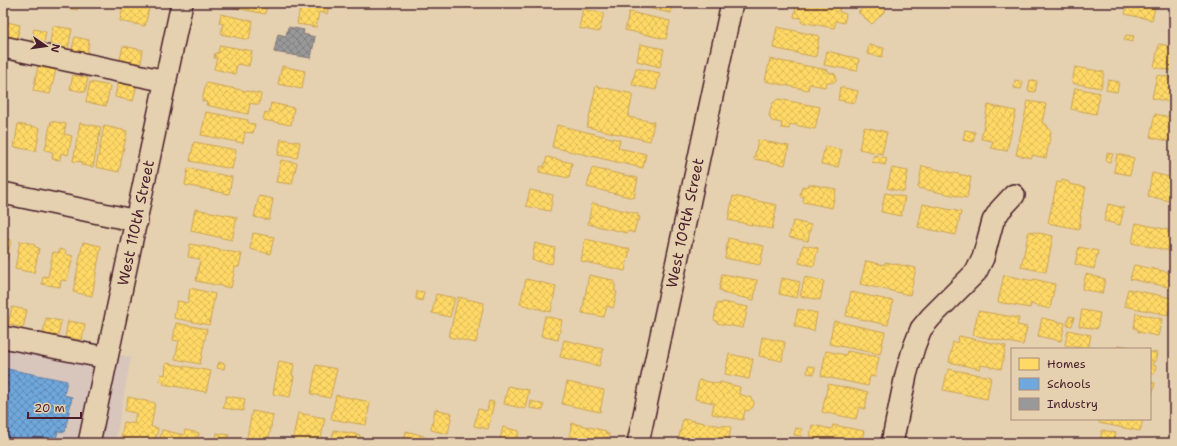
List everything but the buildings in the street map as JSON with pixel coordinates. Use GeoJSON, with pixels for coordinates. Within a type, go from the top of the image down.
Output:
{"type":"FeatureCollection","features":[{"type":"Feature","properties":{"kind":"street","name":"West 110th Street"},"geometry":{"type":"LineString","coordinates":[[89,443],[182,3]]}},
{"type":"Feature","properties":{"kind":"street","name":"West 109th Street"},"geometry":{"type":"LineString","coordinates":[[638,443],[732,3]]}},
{"type":"Feature","properties":{"kind":"street"},"geometry":{"type":"LineString","coordinates":[[3,47],[166,81]]}},
{"type":"Feature","properties":{"kind":"street"},"geometry":{"type":"LineString","coordinates":[[3,193],[137,221]]}},
{"type":"Feature","properties":{"kind":"street"},"geometry":{"type":"LineString","coordinates":[[892,443],[906,375],[914,347],[922,329],[931,317],[976,272],[983,258],[993,221],[1000,210],[1014,195]]}},
{"type":"Feature","properties":{"kind":"street"},"geometry":{"type":"LineString","coordinates":[[3,337],[108,358]]}},
{"type":"Feature","properties":{"kind":"shaded area"},"geometry":{"type":"Polygon","coordinates":[[[3,331],[131,357],[115,443],[3,443],[3,331]]]}}]}
